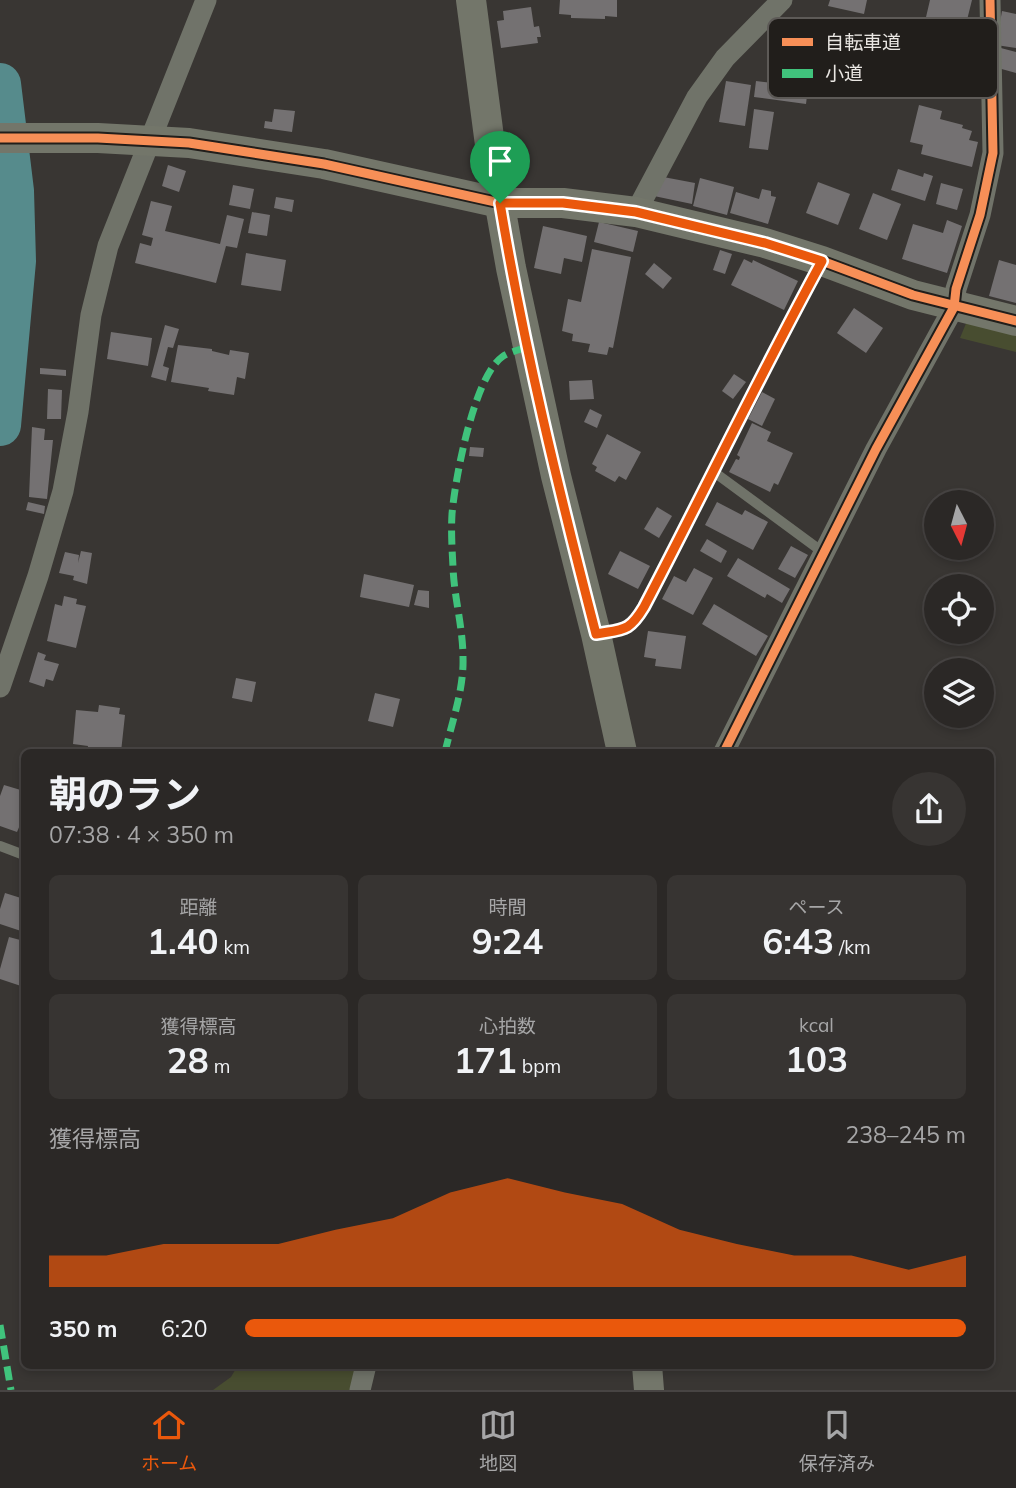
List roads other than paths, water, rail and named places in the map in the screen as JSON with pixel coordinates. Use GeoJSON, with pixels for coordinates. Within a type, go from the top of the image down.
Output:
{"type":"FeatureCollection","features":[{"type":"Feature","properties":{"kind":"street"},"geometry":{"type":"LineString","coordinates":[[0,687],[45,554],[63,491],[98,281],[120,211],[206,0]]}},
{"type":"Feature","properties":{"kind":"street"},"geometry":{"type":"LineString","coordinates":[[471,0],[500,203],[530,359],[621,749]]}},
{"type":"Feature","properties":{"kind":"street"},"geometry":{"type":"LineString","coordinates":[[636,212],[697,97],[725,58],[782,0]]}},
{"type":"Feature","properties":{"kind":"street"},"geometry":{"type":"LineString","coordinates":[[990,0],[990,18]]}},
{"type":"Feature","properties":{"kind":"street"},"geometry":{"type":"LineString","coordinates":[[726,749],[876,449],[954,307],[956,289],[980,215],[993,153],[992,98]]}},
{"type":"Feature","properties":{"kind":"street"},"geometry":{"type":"LineString","coordinates":[[0,138],[151,140],[235,149],[311,162],[500,203],[563,203],[636,212],[765,243],[913,295],[1016,321]]}},
{"type":"Feature","properties":{"kind":"street"},"geometry":{"type":"LineString","coordinates":[[360,1390],[365,1369]]}},
{"type":"Feature","properties":{"kind":"street"},"geometry":{"type":"LineString","coordinates":[[648,1369],[649,1390]]}},
{"type":"Feature","properties":{"kind":"lane"},"geometry":{"type":"LineString","coordinates":[[596,634],[624,629],[636,620],[822,261]]}},
{"type":"Feature","properties":{"kind":"lane"},"geometry":{"type":"LineString","coordinates":[[715,472],[824,553]]}},
{"type":"Feature","properties":{"kind":"lane"},"geometry":{"type":"LineString","coordinates":[[0,846],[21,854]]}},
{"type":"Feature","properties":{"kind":"waterway"},"geometry":{"type":"LineString","coordinates":[[0,84],[13,191],[15,261],[0,425]]}}]}
